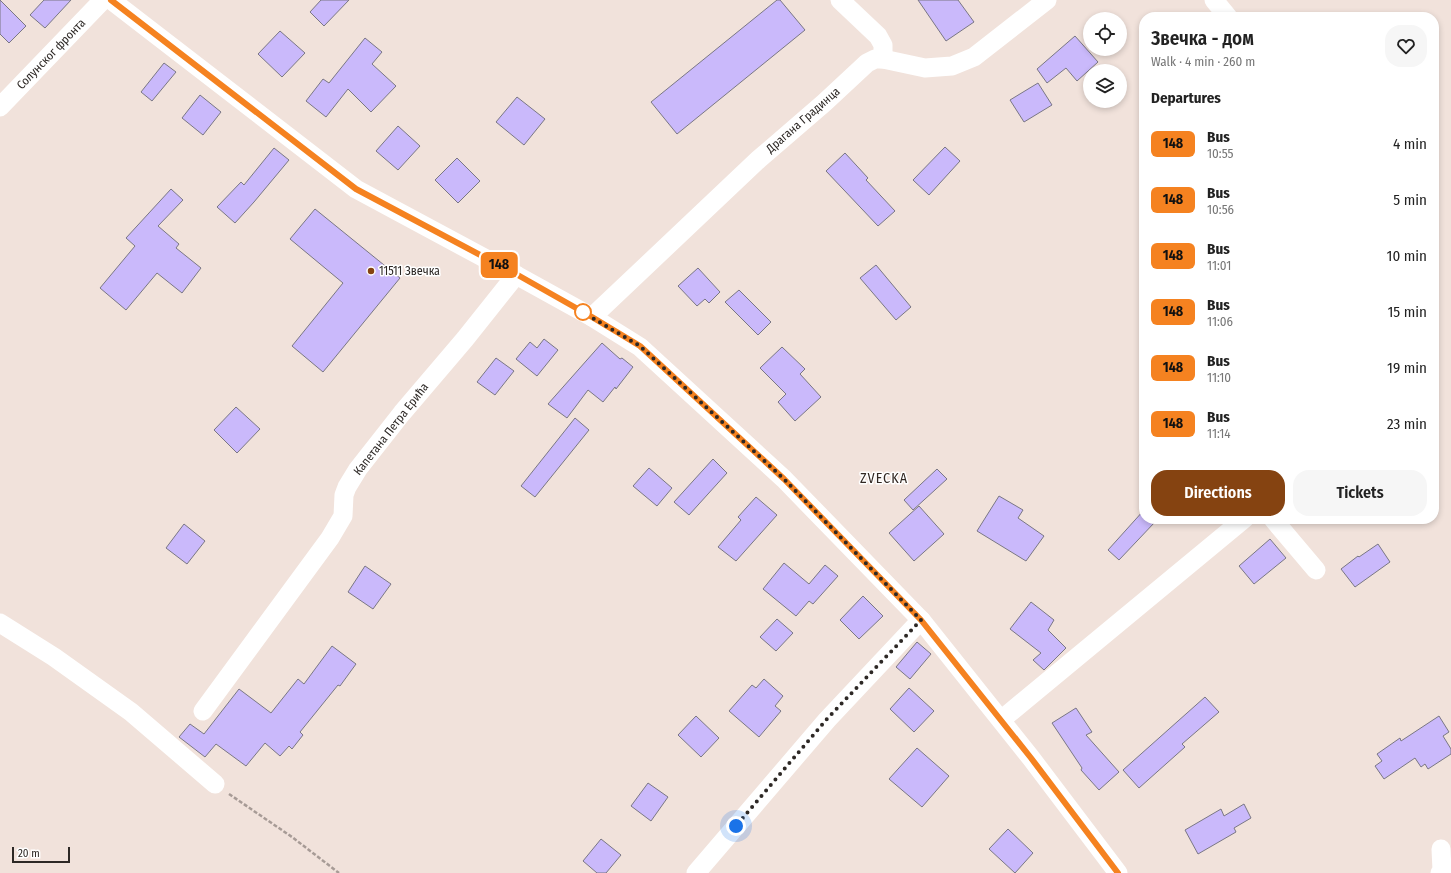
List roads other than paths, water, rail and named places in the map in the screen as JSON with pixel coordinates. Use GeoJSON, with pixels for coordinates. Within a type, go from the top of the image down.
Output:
{"type":"FeatureCollection","features":[{"type":"Feature","properties":{"kind":"street","name":"Солунског фронта"},"geometry":{"type":"LineString","coordinates":[[0,107],[103,0]]}},
{"type":"Feature","properties":{"kind":"street"},"geometry":{"type":"LineString","coordinates":[[111,0],[356,189],[516,274],[640,346],[784,479],[921,620],[1031,758],[1118,873]]}},
{"type":"Feature","properties":{"kind":"street"},"geometry":{"type":"LineString","coordinates":[[840,0],[878,36],[883,45],[883,59],[925,68],[952,66],[974,57],[1047,0]]}},
{"type":"Feature","properties":{"kind":"street"},"geometry":{"type":"LineString","coordinates":[[1214,0],[1224,12]]}},
{"type":"Feature","properties":{"kind":"street","name":"Драгана Градинца"},"geometry":{"type":"LineString","coordinates":[[592,317],[759,159],[824,103],[867,63],[875,59],[883,59]]}},
{"type":"Feature","properties":{"kind":"street","name":"Капетана Петра Ерића"},"geometry":{"type":"LineString","coordinates":[[203,711],[330,538],[343,516],[344,495],[358,469],[516,274]]}},
{"type":"Feature","properties":{"kind":"street"},"geometry":{"type":"LineString","coordinates":[[1001,720],[1238,524]]}},
{"type":"Feature","properties":{"kind":"street"},"geometry":{"type":"LineString","coordinates":[[1277,524],[1316,570]]}},
{"type":"Feature","properties":{"kind":"street"},"geometry":{"type":"LineString","coordinates":[[696,873],[826,720],[921,620]]}},
{"type":"Feature","properties":{"kind":"street"},"geometry":{"type":"LineString","coordinates":[[0,623],[54,657],[131,712],[215,784]]}},
{"type":"Feature","properties":{"kind":"street"},"geometry":{"type":"LineString","coordinates":[[1440,873],[1442,870],[1441,849]]}},
{"type":"Feature","properties":{"kind":"place","name":"11511 Звечка"},"geometry":{"type":"Point","coordinates":[371,271]}},
{"type":"Feature","properties":{"kind":"district","name":"ZVECKA"},"geometry":{"type":"Point","coordinates":[884,478]}}]}
